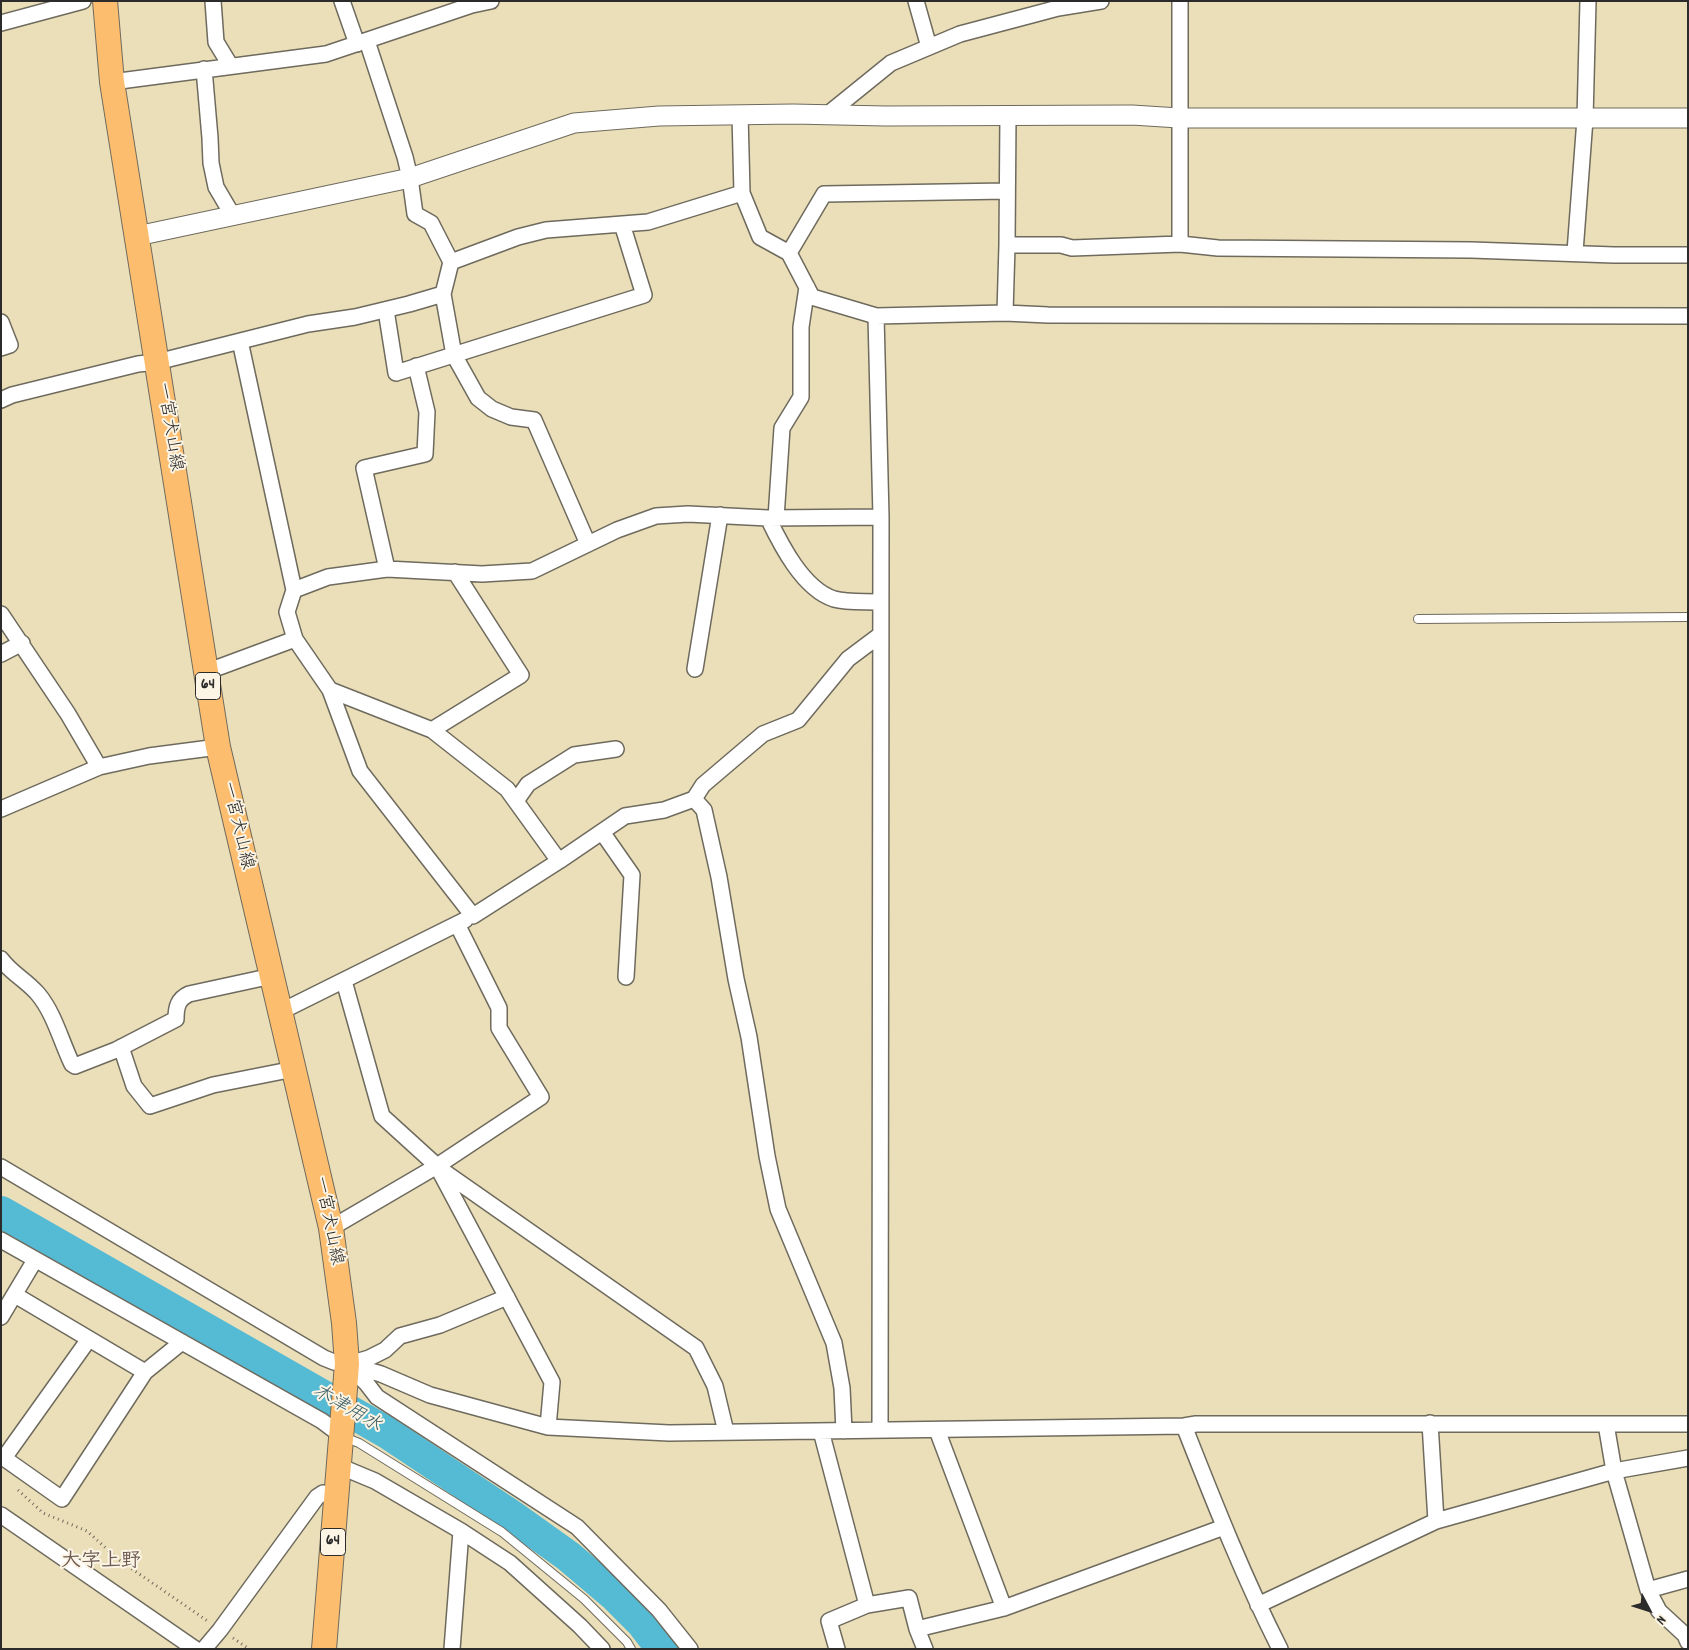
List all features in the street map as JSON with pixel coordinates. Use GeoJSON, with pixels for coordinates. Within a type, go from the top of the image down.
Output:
{"type":"FeatureCollection","features":[{"type":"Feature","properties":{"kind":"main road","name":"一宮犬山線"},"geometry":{"type":"LineString","coordinates":[[106,1],[112,82],[218,747],[331,1228],[344,1323],[347,1364],[324,1649]]}},
{"type":"Feature","properties":{"kind":"street"},"geometry":{"type":"LineString","coordinates":[[1,23],[83,1]]}},
{"type":"Feature","properties":{"kind":"street"},"geometry":{"type":"LineString","coordinates":[[213,1],[216,42],[230,65]]}},
{"type":"Feature","properties":{"kind":"street"},"geometry":{"type":"LineString","coordinates":[[342,1],[362,42],[410,178],[415,214],[431,223],[451,262],[444,294],[454,355],[478,398],[492,409],[511,417],[534,420],[588,544]]}},
{"type":"Feature","properties":{"kind":"street"},"geometry":{"type":"LineString","coordinates":[[112,82],[230,65],[326,54],[472,5],[491,1]]}},
{"type":"Feature","properties":{"kind":"street"},"geometry":{"type":"LineString","coordinates":[[916,1],[929,47]]}},
{"type":"Feature","properties":{"kind":"street"},"geometry":{"type":"LineString","coordinates":[[828,114],[890,63],[960,34],[1057,5],[1101,1]]}},
{"type":"Feature","properties":{"kind":"street"},"geometry":{"type":"LineString","coordinates":[[1180,1],[1180,244]]}},
{"type":"Feature","properties":{"kind":"street"},"geometry":{"type":"LineString","coordinates":[[1575,252],[1585,118],[1588,1]]}},
{"type":"Feature","properties":{"kind":"street"},"geometry":{"type":"LineString","coordinates":[[204,69],[211,163],[216,187],[233,216]]}},
{"type":"Feature","properties":{"kind":"street"},"geometry":{"type":"LineString","coordinates":[[740,114],[742,193],[760,237],[788,253],[812,297],[876,316],[1005,313],[1048,315],[1688,316]]}},
{"type":"Feature","properties":{"kind":"street"},"geometry":{"type":"LineString","coordinates":[[137,236],[410,178],[574,123],[659,116],[828,114],[885,116],[1132,115],[1179,118],[1688,118]]}},
{"type":"Feature","properties":{"kind":"street"},"geometry":{"type":"LineString","coordinates":[[1005,313],[1008,115]]}},
{"type":"Feature","properties":{"kind":"street"},"geometry":{"type":"LineString","coordinates":[[788,253],[824,194],[1007,191]]}},
{"type":"Feature","properties":{"kind":"street"},"geometry":{"type":"LineString","coordinates":[[451,262],[518,237],[546,230],[648,222],[742,193]]}},
{"type":"Feature","properties":{"kind":"street"},"geometry":{"type":"LineString","coordinates":[[386,310],[396,373],[644,296],[622,224]]}},
{"type":"Feature","properties":{"kind":"street"},"geometry":{"type":"LineString","coordinates":[[1007,245],[1061,245],[1072,248],[1180,244],[1218,248],[1471,250],[1575,252],[1614,255],[1688,255]]}},
{"type":"Feature","properties":{"kind":"street"},"geometry":{"type":"LineString","coordinates":[[807,287],[801,327],[801,397],[782,428],[772,518],[785,554],[809,582],[825,595],[836,600],[880,602]]}},
{"type":"Feature","properties":{"kind":"street"},"geometry":{"type":"LineString","coordinates":[[1,400],[129,366],[158,362],[308,324],[386,310],[444,294]]}},
{"type":"Feature","properties":{"kind":"street"},"geometry":{"type":"LineString","coordinates":[[876,316],[881,517],[880,1430]]}},
{"type":"Feature","properties":{"kind":"street"},"geometry":{"type":"LineString","coordinates":[[1,322],[10,345],[1,348]]}},
{"type":"Feature","properties":{"kind":"street"},"geometry":{"type":"LineString","coordinates":[[240,341],[294,590],[287,612],[295,639],[330,690],[360,770],[474,916]]}},
{"type":"Feature","properties":{"kind":"street"},"geometry":{"type":"LineString","coordinates":[[387,569],[364,468],[425,454],[427,412],[416,366]]}},
{"type":"Feature","properties":{"kind":"street"},"geometry":{"type":"LineString","coordinates":[[294,590],[328,577],[387,569],[482,574],[532,571],[617,530],[656,516],[688,514],[772,518],[881,517]]}},
{"type":"Feature","properties":{"kind":"street"},"geometry":{"type":"LineString","coordinates":[[695,669],[720,515]]}},
{"type":"Feature","properties":{"kind":"street"},"geometry":{"type":"LineString","coordinates":[[432,730],[521,675],[455,572]]}},
{"type":"Feature","properties":{"kind":"street"},"geometry":{"type":"LineString","coordinates":[[1,614],[68,714],[99,766]]}},
{"type":"Feature","properties":{"kind":"street"},"geometry":{"type":"LineString","coordinates":[[280,1012],[474,916],[625,816],[664,810],[694,799],[703,785],[763,734],[798,720],[848,659],[880,635]]}},
{"type":"Feature","properties":{"kind":"street"},"geometry":{"type":"LineString","coordinates":[[206,672],[295,639]]}},
{"type":"Feature","properties":{"kind":"street"},"geometry":{"type":"LineString","coordinates":[[1,654],[22,643]]}},
{"type":"Feature","properties":{"kind":"street"},"geometry":{"type":"LineString","coordinates":[[330,690],[432,730],[508,789],[558,861]]}},
{"type":"Feature","properties":{"kind":"street"},"geometry":{"type":"LineString","coordinates":[[1,809],[99,766],[149,756],[218,747]]}},
{"type":"Feature","properties":{"kind":"street"},"geometry":{"type":"LineString","coordinates":[[516,801],[528,784],[574,755],[616,749]]}},
{"type":"Feature","properties":{"kind":"street"},"geometry":{"type":"LineString","coordinates":[[694,799],[704,810],[711,849],[719,877],[736,979],[749,1037],[767,1156],[778,1209],[834,1343],[842,1388],[844,1431]]}},
{"type":"Feature","properties":{"kind":"street"},"geometry":{"type":"LineString","coordinates":[[602,832],[632,875],[626,977]]}},
{"type":"Feature","properties":{"kind":"street"},"geometry":{"type":"LineString","coordinates":[[331,1228],[437,1166],[541,1096],[499,1028],[499,1008],[457,924]]}},
{"type":"Feature","properties":{"kind":"street"},"geometry":{"type":"LineString","coordinates":[[1,959],[9,970],[31,987],[43,1001],[72,1064],[75,1066],[121,1047],[176,1019],[176,1007],[184,996],[272,976]]}},
{"type":"Feature","properties":{"kind":"street"},"geometry":{"type":"LineString","coordinates":[[344,981],[382,1116],[437,1166],[696,1348],[715,1386],[726,1432]]}},
{"type":"Feature","properties":{"kind":"street"},"geometry":{"type":"LineString","coordinates":[[121,1047],[134,1086],[150,1106],[213,1085],[294,1069]]}},
{"type":"Feature","properties":{"kind":"street"},"geometry":{"type":"LineString","coordinates":[[437,1166],[552,1382],[548,1427]]}},
{"type":"Feature","properties":{"kind":"street"},"geometry":{"type":"LineString","coordinates":[[1,1167],[324,1358],[381,1374],[430,1395],[548,1427],[669,1433],[1184,1426],[1196,1424],[1688,1424]]}},
{"type":"Feature","properties":{"kind":"street"},"geometry":{"type":"LineString","coordinates":[[1,1240],[322,1421],[342,1436]]}},
{"type":"Feature","properties":{"kind":"street"},"geometry":{"type":"LineString","coordinates":[[1,1317],[35,1260]]}},
{"type":"Feature","properties":{"kind":"street"},"geometry":{"type":"LineString","coordinates":[[15,1295],[145,1372]]}},
{"type":"Feature","properties":{"kind":"street"},"geometry":{"type":"LineString","coordinates":[[347,1364],[369,1358],[385,1350],[400,1336],[440,1325],[507,1297]]}},
{"type":"Feature","properties":{"kind":"street"},"geometry":{"type":"LineString","coordinates":[[89,1338],[3,1457],[62,1499],[145,1372],[182,1342]]}},
{"type":"Feature","properties":{"kind":"street"},"geometry":{"type":"LineString","coordinates":[[347,1364],[367,1384],[377,1398],[577,1527],[659,1610],[690,1649]]}},
{"type":"Feature","properties":{"kind":"street"},"geometry":{"type":"LineString","coordinates":[[1430,1423],[1436,1521]]}},
{"type":"Feature","properties":{"kind":"street"},"geometry":{"type":"LineString","coordinates":[[1606,1424],[1614,1471],[1648,1590],[1659,1610],[1685,1635],[1688,1642]]}},
{"type":"Feature","properties":{"kind":"street"},"geometry":{"type":"LineString","coordinates":[[1184,1426],[1224,1527],[1258,1605],[1280,1649]]}},
{"type":"Feature","properties":{"kind":"street"},"geometry":{"type":"LineString","coordinates":[[937,1430],[1004,1608]]}},
{"type":"Feature","properties":{"kind":"street"},"geometry":{"type":"LineString","coordinates":[[821,1431],[867,1605]]}},
{"type":"Feature","properties":{"kind":"street"},"geometry":{"type":"LineString","coordinates":[[1258,1605],[1436,1521],[1614,1471],[1688,1458]]}},
{"type":"Feature","properties":{"kind":"street"},"geometry":{"type":"LineString","coordinates":[[339,1466],[375,1481],[461,1531],[510,1563],[580,1626],[602,1649]]}},
{"type":"Feature","properties":{"kind":"street"},"geometry":{"type":"LineString","coordinates":[[204,1649],[220,1630],[317,1497],[323,1493],[337,1494]]}},
{"type":"Feature","properties":{"kind":"street"},"geometry":{"type":"LineString","coordinates":[[1,1516],[195,1649]]}},
{"type":"Feature","properties":{"kind":"street"},"geometry":{"type":"LineString","coordinates":[[917,1630],[1004,1608],[1224,1527]]}},
{"type":"Feature","properties":{"kind":"street"},"geometry":{"type":"LineString","coordinates":[[455,1647],[461,1531]]}},
{"type":"Feature","properties":{"kind":"street"},"geometry":{"type":"LineString","coordinates":[[1648,1590],[1688,1579]]}},
{"type":"Feature","properties":{"kind":"street"},"geometry":{"type":"LineString","coordinates":[[837,1649],[829,1621],[867,1605],[909,1598],[917,1630],[925,1649]]}},
{"type":"Feature","properties":{"kind":"lane"},"geometry":{"type":"LineString","coordinates":[[1418,619],[1688,617]]}},
{"type":"Feature","properties":{"kind":"lane"},"geometry":{"type":"LineString","coordinates":[[342,1436],[359,1443],[502,1532],[584,1599],[627,1642],[631,1649]]}},
{"type":"Feature","properties":{"kind":"path"},"geometry":{"type":"LineString","coordinates":[[14,1486],[43,1513],[87,1531],[118,1560],[249,1649]]}},
{"type":"Feature","properties":{"kind":"waterway","name":"木津用水"},"geometry":{"type":"LineString","coordinates":[[1,1212],[386,1432],[512,1516],[568,1556],[614,1595],[642,1623],[662,1649]]}},
{"type":"Feature","properties":{"kind":"district","name":"大字上野"},"geometry":{"type":"Point","coordinates":[101,1563]}}]}
